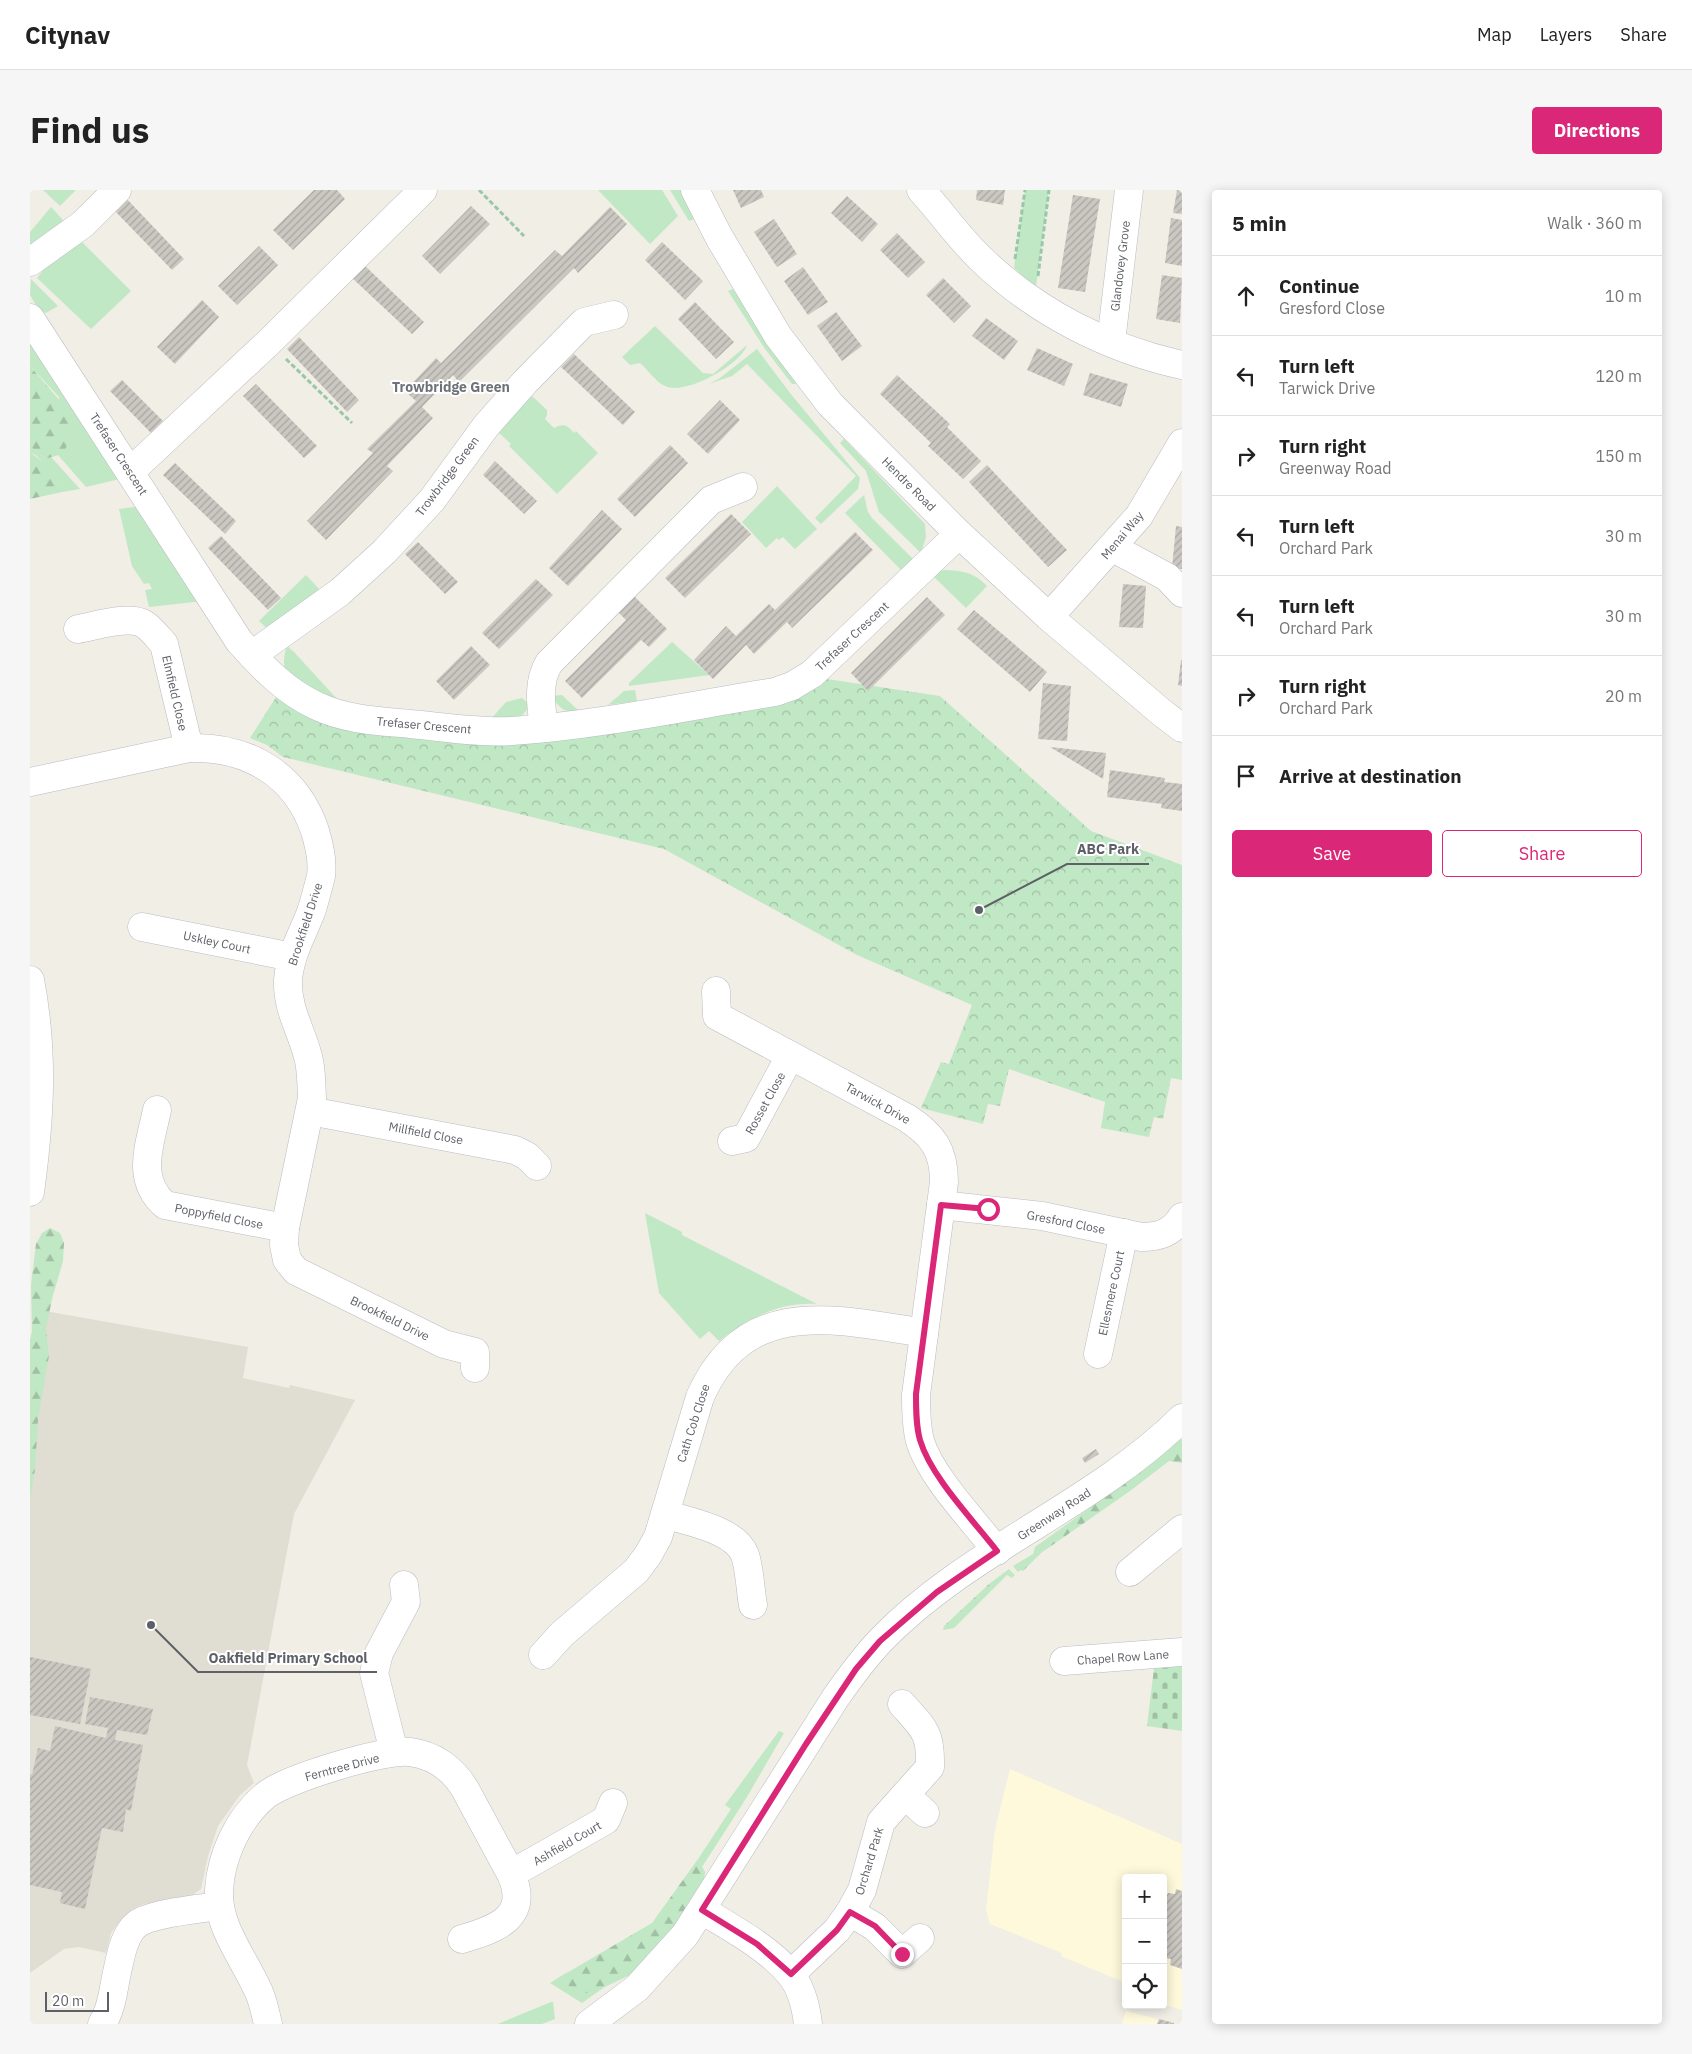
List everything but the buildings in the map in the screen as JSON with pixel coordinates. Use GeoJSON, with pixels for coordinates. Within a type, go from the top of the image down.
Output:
{"type":"FeatureCollection","features":[{"type":"Feature","properties":{"kind":"street"},"geometry":{"type":"LineString","coordinates":[[30,262],[83,224],[117,190]]}},
{"type":"Feature","properties":{"kind":"street"},"geometry":{"type":"LineString","coordinates":[[130,472],[269,342],[423,190]]}},
{"type":"Feature","properties":{"kind":"street","name":"Hendre Road"},"geometry":{"type":"LineString","coordinates":[[695,190],[752,295],[778,336],[830,404],[959,534],[1049,617],[1182,728]]}},
{"type":"Feature","properties":{"kind":"street"},"geometry":{"type":"LineString","coordinates":[[921,190],[962,239],[1011,285],[1035,304],[1066,322],[1111,342],[1182,365]]}},
{"type":"Feature","properties":{"kind":"street","name":"Glandovey Grove"},"geometry":{"type":"LineString","coordinates":[[1111,342],[1129,190]]}},
{"type":"Feature","properties":{"kind":"street","name":"Trowbridge Green"},"geometry":{"type":"LineString","coordinates":[[252,655],[340,592],[384,552],[432,500],[486,426],[525,382],[584,322],[614,315]]}},
{"type":"Feature","properties":{"kind":"street","name":"Trefaser Crescent"},"geometry":{"type":"LineString","coordinates":[[30,318],[229,626],[252,655],[274,677],[295,694],[341,716],[510,731],[544,728],[765,693],[792,686],[812,674],[959,534]]}},
{"type":"Feature","properties":{"kind":"street","name":"Menai Way"},"geometry":{"type":"LineString","coordinates":[[1049,617],[1113,548],[1139,516],[1182,443]]}},
{"type":"Feature","properties":{"kind":"street"},"geometry":{"type":"LineString","coordinates":[[544,728],[541,683],[549,663],[711,500],[743,487]]}},
{"type":"Feature","properties":{"kind":"street"},"geometry":{"type":"LineString","coordinates":[[1113,548],[1167,577],[1182,593]]}},
{"type":"Feature","properties":{"kind":"street","name":"Elmfield Close"},"geometry":{"type":"LineString","coordinates":[[78,629],[130,620],[144,624],[156,635],[164,644],[189,748]]}},
{"type":"Feature","properties":{"kind":"street","name":"Brookfield Drive"},"geometry":{"type":"LineString","coordinates":[[30,782],[189,748],[210,748],[232,752],[254,760],[280,778],[293,790],[309,815],[321,856],[321,873],[314,905],[292,957],[288,979],[292,1013],[308,1054],[311,1078],[310,1111],[285,1228],[284,1245],[287,1260],[296,1271],[444,1344],[475,1352],[475,1368]]}},
{"type":"Feature","properties":{"kind":"street","name":"Uskley Court"},"geometry":{"type":"LineString","coordinates":[[142,927],[292,957]]}},
{"type":"Feature","properties":{"kind":"street"},"geometry":{"type":"LineString","coordinates":[[30,980],[38,1033],[40,1070],[36,1142],[30,1192]]}},
{"type":"Feature","properties":{"kind":"street","name":"Tarwick Drive"},"geometry":{"type":"LineString","coordinates":[[716,991],[717,1016],[907,1118],[922,1128],[932,1139],[939,1151],[944,1167],[941,1205],[916,1394],[916,1415],[920,1440],[934,1471],[997,1551]]}},
{"type":"Feature","properties":{"kind":"street","name":"Rosset Close"},"geometry":{"type":"LineString","coordinates":[[732,1141],[746,1138],[790,1056]]}},
{"type":"Feature","properties":{"kind":"street","name":"Poppyfield Close"},"geometry":{"type":"LineString","coordinates":[[157,1110],[146,1167],[148,1182],[155,1196],[165,1205],[285,1228]]}},
{"type":"Feature","properties":{"kind":"street","name":"Millfield Close"},"geometry":{"type":"LineString","coordinates":[[310,1111],[515,1150],[527,1156],[537,1166]]}},
{"type":"Feature","properties":{"kind":"street","name":"Gresford Close"},"geometry":{"type":"LineString","coordinates":[[941,1205],[1042,1216],[1147,1237],[1165,1234],[1176,1226],[1182,1217]]}},
{"type":"Feature","properties":{"kind":"street","name":"Ellesmere Court"},"geometry":{"type":"LineString","coordinates":[[1098,1354],[1124,1233]]}},
{"type":"Feature","properties":{"kind":"street","name":"Cath Cob Close"},"geometry":{"type":"LineString","coordinates":[[543,1655],[562,1634],[636,1571],[648,1555],[658,1537],[693,1418],[709,1376],[722,1359],[740,1343],[783,1322],[805,1320],[827,1319],[924,1333]]}},
{"type":"Feature","properties":{"kind":"street","name":"Greenway Road"},"geometry":{"type":"LineString","coordinates":[[589,2024],[637,1988],[685,1935],[806,1744],[856,1669],[880,1641],[937,1592],[1122,1468],[1182,1418]]}},
{"type":"Feature","properties":{"kind":"street"},"geometry":{"type":"LineString","coordinates":[[665,1514],[727,1534],[737,1544],[744,1555],[753,1605]]}},
{"type":"Feature","properties":{"kind":"street"},"geometry":{"type":"LineString","coordinates":[[1130,1572],[1182,1528]]}},
{"type":"Feature","properties":{"kind":"street"},"geometry":{"type":"LineString","coordinates":[[394,1752],[374,1672],[378,1653],[406,1602],[404,1586]]}},
{"type":"Feature","properties":{"kind":"street","name":"Chapel Row Lane"},"geometry":{"type":"LineString","coordinates":[[1064,1661],[1182,1652]]}},
{"type":"Feature","properties":{"kind":"street","name":"Orchard Park"},"geometry":{"type":"LineString","coordinates":[[791,1974],[837,1930],[850,1912],[862,1890],[881,1822],[930,1767],[931,1747],[925,1730],[902,1704]]}},
{"type":"Feature","properties":{"kind":"street","name":"Ferntree Drive"},"geometry":{"type":"LineString","coordinates":[[268,2024],[262,1999],[224,1925],[219,1890],[230,1845],[240,1823],[266,1795],[285,1784],[316,1772],[394,1752],[411,1752],[430,1758],[447,1767],[458,1778],[511,1874],[516,1885],[518,1897],[514,1911],[503,1924],[488,1932],[462,1939]]}},
{"type":"Feature","properties":{"kind":"street"},"geometry":{"type":"LineString","coordinates":[[905,1795],[925,1813]]}},
{"type":"Feature","properties":{"kind":"street","name":"Ashfield Court"},"geometry":{"type":"LineString","coordinates":[[511,1874],[606,1820],[612,1803]]}},
{"type":"Feature","properties":{"kind":"street"},"geometry":{"type":"LineString","coordinates":[[102,2024],[110,2006],[120,1958],[128,1936],[137,1924],[149,1918],[220,1906]]}},
{"type":"Feature","properties":{"kind":"street"},"geometry":{"type":"LineString","coordinates":[[702,1910],[757,1944],[791,1974],[806,2005],[808,2024]]}},
{"type":"Feature","properties":{"kind":"street"},"geometry":{"type":"LineString","coordinates":[[850,1912],[875,1926],[902,1954],[920,1938]]}},
{"type":"Feature","properties":{"kind":"path"},"geometry":{"type":"LineString","coordinates":[[479,190],[524,236]]}},
{"type":"Feature","properties":{"kind":"path"},"geometry":{"type":"LineString","coordinates":[[1011,285],[1025,190]]}},
{"type":"Feature","properties":{"kind":"path"},"geometry":{"type":"LineString","coordinates":[[1035,304],[1049,190]]}},
{"type":"Feature","properties":{"kind":"path"},"geometry":{"type":"LineString","coordinates":[[269,342],[352,423]]}},
{"type":"Feature","properties":{"kind":"shaded area"},"geometry":{"type":"Polygon","coordinates":[[[39,1310],[248,1347],[243,1378],[289,1388],[290,1385],[355,1400],[294,1514],[247,1765],[254,1783],[240,1795],[218,1826],[208,1856],[201,1889],[191,1896],[144,1904],[133,1909],[111,1933],[106,1953],[79,1947],[64,1949],[30,1973],[30,1379],[39,1310]]]}},
{"type":"Feature","properties":{"kind":"shaded area"},"geometry":{"type":"Polygon","coordinates":[[[1010,1769],[1182,1844],[1182,2010],[1167,2005],[1167,1874],[1122,1874],[1122,1981],[1061,1956],[1062,1953],[990,1924],[986,1910],[995,1830],[1010,1769]]]}},
{"type":"Feature","properties":{"kind":"shaded area"},"geometry":{"type":"Polygon","coordinates":[[[1126,2011],[1177,2024],[1122,2024],[1126,2011]]]}},
{"type":"Feature","properties":{"kind":"green space"},"geometry":{"type":"Polygon","coordinates":[[[43,190],[76,190],[60,206],[43,190]]]}},
{"type":"Feature","properties":{"kind":"green space"},"geometry":{"type":"Polygon","coordinates":[[[598,190],[662,190],[678,216],[650,244],[598,190]]]}},
{"type":"Feature","properties":{"kind":"green space"},"geometry":{"type":"Polygon","coordinates":[[[670,190],[681,190],[694,219],[689,221],[670,190]]]}},
{"type":"Feature","properties":{"kind":"green space"},"geometry":{"type":"Polygon","coordinates":[[[1025,190],[1049,190],[1036,287],[1014,268],[1025,190]]]}},
{"type":"Feature","properties":{"kind":"green space"},"geometry":{"type":"Polygon","coordinates":[[[51,207],[65,222],[30,250],[30,232],[51,207]]]}},
{"type":"Feature","properties":{"kind":"green space"},"geometry":{"type":"Polygon","coordinates":[[[81,241],[131,291],[91,329],[37,278],[45,268],[81,241]]]}},
{"type":"Feature","properties":{"kind":"green space"},"geometry":{"type":"Polygon","coordinates":[[[31,279],[58,306],[46,313],[39,310],[30,295],[31,279]]]}},
{"type":"Feature","properties":{"kind":"green space"},"geometry":{"type":"Polygon","coordinates":[[[733,289],[768,343],[797,381],[795,384],[792,384],[765,349],[728,291],[733,289]]]}},
{"type":"Feature","properties":{"kind":"green space"},"geometry":{"type":"Polygon","coordinates":[[[655,326],[703,373],[713,374],[747,345],[743,353],[734,361],[711,377],[685,387],[674,388],[665,386],[655,379],[640,363],[630,365],[622,357],[655,326]]]}},
{"type":"Feature","properties":{"kind":"green space"},"geometry":{"type":"Polygon","coordinates":[[[30,332],[124,478],[86,487],[58,455],[62,454],[59,397],[30,366],[30,332]]]}},
{"type":"Feature","properties":{"kind":"green space"},"geometry":{"type":"Polygon","coordinates":[[[757,349],[790,393],[860,478],[858,489],[821,524],[815,518],[856,476],[747,364],[732,376],[709,384],[720,378],[757,349]]]}},
{"type":"Feature","properties":{"kind":"green space"},"geometry":{"type":"Polygon","coordinates":[[[30,366],[74,417],[73,436],[62,454],[45,459],[30,446],[30,366]]]}},
{"type":"Feature","properties":{"kind":"green space"},"geometry":{"type":"Polygon","coordinates":[[[532,396],[547,410],[545,419],[554,428],[563,425],[574,433],[576,431],[598,453],[557,494],[509,446],[511,444],[499,433],[532,396]]]}},
{"type":"Feature","properties":{"kind":"green space"},"geometry":{"type":"Polygon","coordinates":[[[844,439],[925,524],[926,537],[921,553],[879,512],[866,471],[840,443],[844,439]]]}},
{"type":"Feature","properties":{"kind":"green space"},"geometry":{"type":"Polygon","coordinates":[[[30,446],[45,459],[51,457],[80,489],[62,492],[62,483],[37,456],[30,452],[30,446]]]}},
{"type":"Feature","properties":{"kind":"green space"},"geometry":{"type":"Polygon","coordinates":[[[30,452],[53,470],[64,486],[62,492],[30,499],[30,452]]]}},
{"type":"Feature","properties":{"kind":"green space"},"geometry":{"type":"Polygon","coordinates":[[[777,486],[817,529],[795,549],[783,537],[779,540],[777,538],[766,548],[742,522],[777,486]]]}},
{"type":"Feature","properties":{"kind":"green space"},"geometry":{"type":"Polygon","coordinates":[[[864,495],[868,512],[872,518],[915,561],[904,570],[901,570],[845,513],[864,495]]]}},
{"type":"Feature","properties":{"kind":"green space"},"geometry":{"type":"Polygon","coordinates":[[[141,506],[203,601],[149,607],[145,590],[152,589],[149,583],[144,584],[132,566],[119,509],[141,506]]]}},
{"type":"Feature","properties":{"kind":"green space"},"geometry":{"type":"Polygon","coordinates":[[[944,570],[968,573],[978,578],[987,586],[966,608],[934,577],[938,572],[944,570]]]}},
{"type":"Feature","properties":{"kind":"green space"},"geometry":{"type":"Polygon","coordinates":[[[306,575],[320,590],[268,629],[259,621],[306,575]]]}},
{"type":"Feature","properties":{"kind":"green space"},"geometry":{"type":"Polygon","coordinates":[[[672,642],[709,675],[629,686],[629,683],[672,642]]]}},
{"type":"Feature","properties":{"kind":"green space"},"geometry":{"type":"Polygon","coordinates":[[[287,646],[337,699],[334,704],[301,685],[287,674],[284,660],[287,646]]]}},
{"type":"Feature","properties":{"kind":"green space"},"geometry":{"type":"Polygon","coordinates":[[[820,678],[940,696],[1091,831],[1182,865],[1182,1080],[1171,1078],[1163,1119],[1154,1117],[1149,1137],[1101,1128],[1105,1102],[1009,1069],[1000,1106],[988,1104],[983,1124],[921,1108],[941,1062],[949,1064],[972,1005],[857,955],[664,849],[283,757],[267,745],[250,738],[278,694],[510,740],[820,678]]]}},
{"type":"Feature","properties":{"kind":"green space"},"geometry":{"type":"Polygon","coordinates":[[[635,690],[637,701],[608,705],[624,691],[635,690]]]}},
{"type":"Feature","properties":{"kind":"green space"},"geometry":{"type":"Polygon","coordinates":[[[562,695],[581,713],[564,709],[557,704],[552,696],[562,695]]]}},
{"type":"Feature","properties":{"kind":"green space"},"geometry":{"type":"Polygon","coordinates":[[[522,698],[530,705],[522,715],[508,721],[489,721],[506,702],[522,698]]]}},
{"type":"Feature","properties":{"kind":"green space"},"geometry":{"type":"Polygon","coordinates":[[[645,1213],[682,1232],[682,1235],[817,1304],[789,1306],[765,1313],[742,1325],[719,1341],[709,1331],[700,1339],[659,1293],[645,1213]]]}},
{"type":"Feature","properties":{"kind":"green space"},"geometry":{"type":"Polygon","coordinates":[[[50,1228],[60,1233],[64,1243],[63,1261],[46,1329],[49,1356],[38,1419],[35,1469],[30,1501],[31,1285],[36,1244],[42,1233],[50,1228]]]}},
{"type":"Feature","properties":{"kind":"green space"},"geometry":{"type":"Polygon","coordinates":[[[1179,1438],[1182,1440],[1182,1463],[1169,1461],[1130,1491],[1041,1553],[1023,1571],[1018,1572],[1013,1566],[1033,1554],[1035,1547],[1115,1490],[1179,1438]]]}},
{"type":"Feature","properties":{"kind":"green space"},"geometry":{"type":"Polygon","coordinates":[[[1009,1569],[1015,1575],[1012,1578],[1007,1575],[954,1628],[943,1630],[944,1626],[989,1584],[1009,1569]]]}},
{"type":"Feature","properties":{"kind":"green space"},"geometry":{"type":"Polygon","coordinates":[[[1182,1658],[1182,1731],[1147,1726],[1155,1660],[1182,1658]]]}},
{"type":"Feature","properties":{"kind":"green space"},"geometry":{"type":"Polygon","coordinates":[[[779,1731],[784,1733],[747,1797],[702,1867],[698,1859],[731,1809],[725,1805],[779,1731]]]}},
{"type":"Feature","properties":{"kind":"green space"},"geometry":{"type":"Polygon","coordinates":[[[698,1859],[705,1872],[703,1891],[696,1907],[632,1974],[590,1994],[576,1990],[566,1984],[565,1974],[652,1923],[698,1859]]]}},
{"type":"Feature","properties":{"kind":"green space"},"geometry":{"type":"Polygon","coordinates":[[[566,1973],[590,1994],[613,1981],[582,2003],[550,1983],[566,1973]]]}},
{"type":"Feature","properties":{"kind":"green space"},"geometry":{"type":"Polygon","coordinates":[[[553,2002],[555,2019],[542,2024],[498,2024],[553,2002]]]}},
{"type":"Feature","properties":{"kind":"place","name":"ABC Park"},"geometry":{"type":"Point","coordinates":[979,910]}},
{"type":"Feature","properties":{"kind":"place","name":"Oakfield Primary School"},"geometry":{"type":"Point","coordinates":[151,1625]}},
{"type":"Feature","properties":{"kind":"district","name":"Trowbridge Green"},"geometry":{"type":"Point","coordinates":[451,387]}},
{"type":"Feature","properties":{"kind":"route"},"geometry":{"type":"LineString","coordinates":[[902,1954],[875,1926],[850,1912],[837,1930],[791,1974],[757,1944],[702,1910],[836,1697],[856,1669],[880,1641],[937,1592],[997,1551],[934,1471],[920,1440],[916,1415],[916,1394],[941,1205],[988,1209]]}}]}
